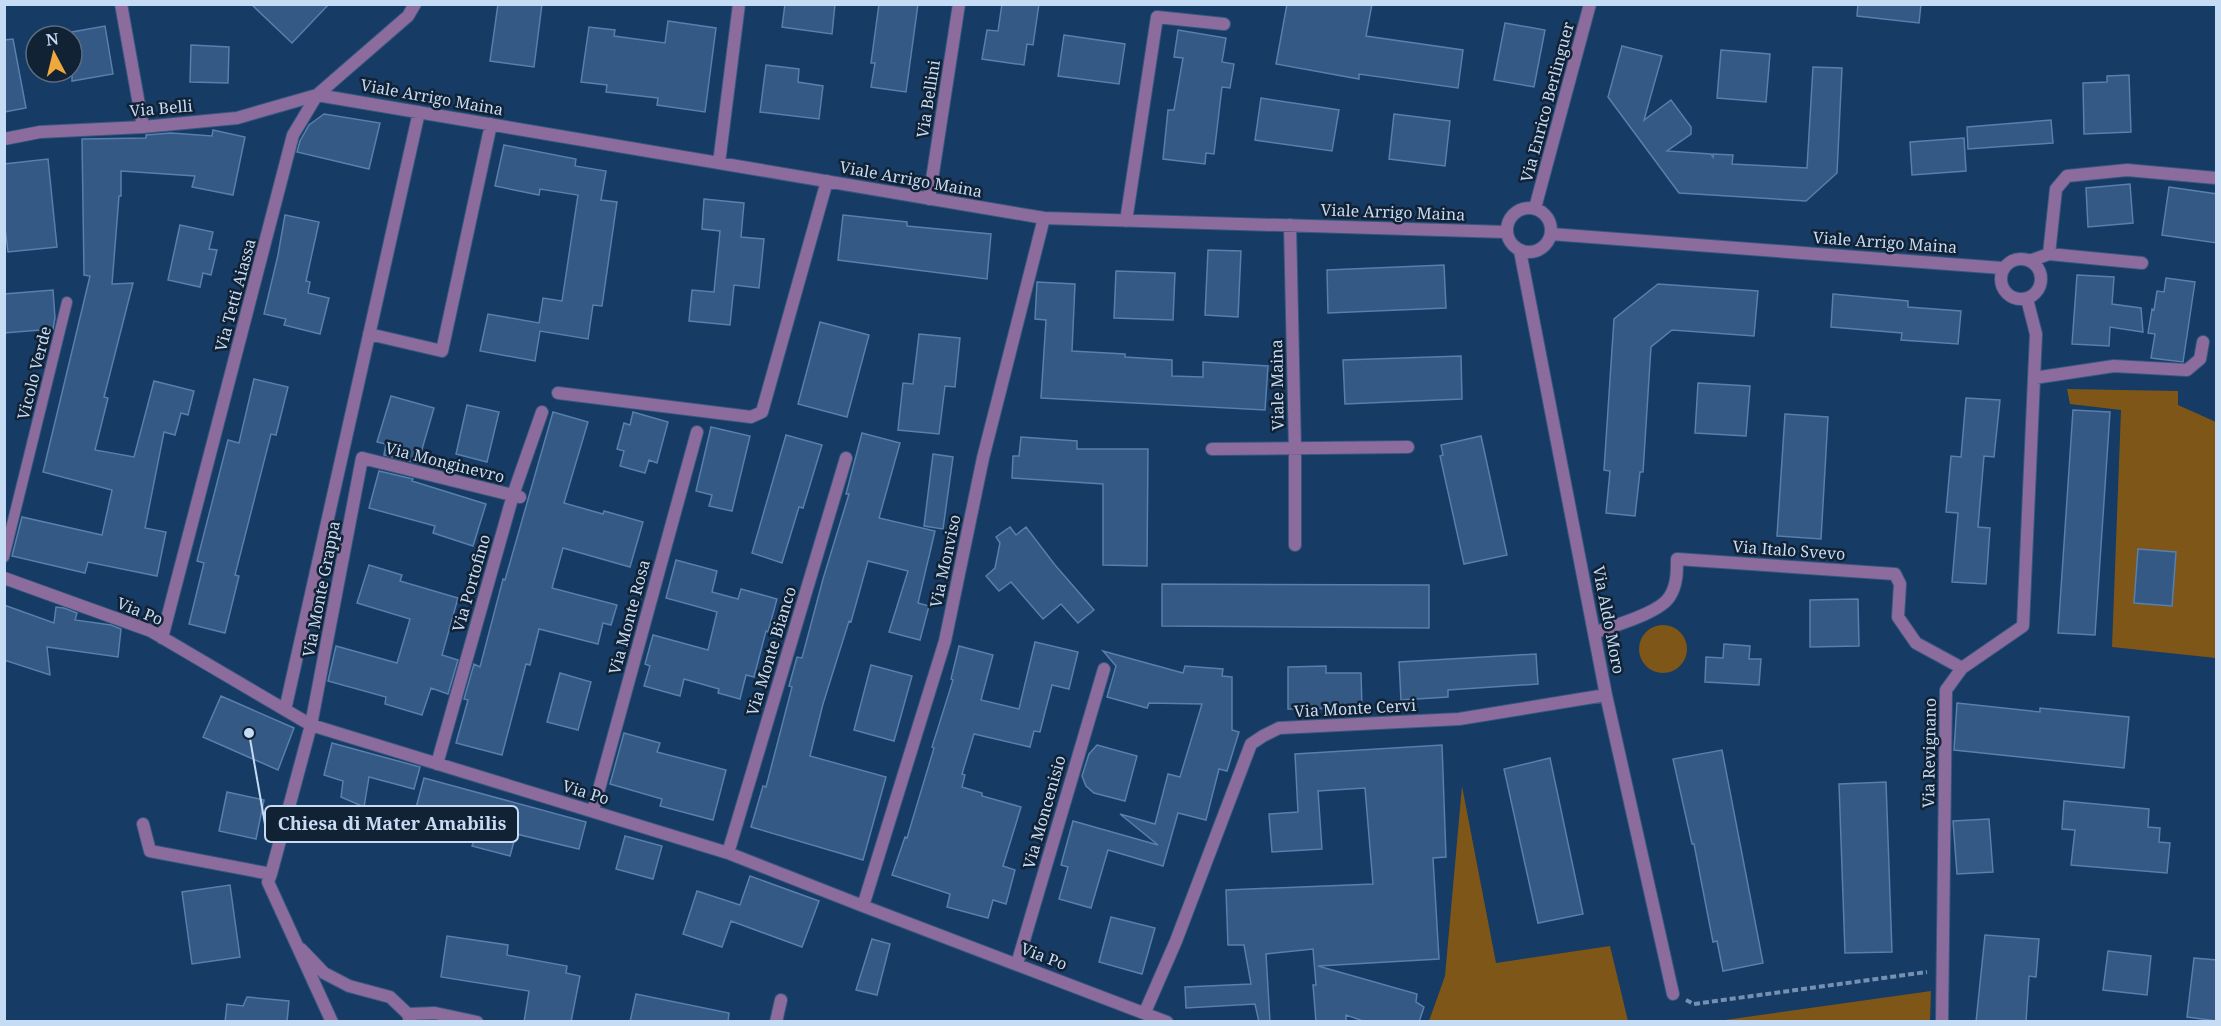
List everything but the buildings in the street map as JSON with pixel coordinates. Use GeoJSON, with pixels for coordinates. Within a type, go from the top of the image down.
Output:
{"type":"FeatureCollection","features":[{"type":"Feature","properties":{"kind":"street"},"geometry":{"type":"LineString","coordinates":[[121,4],[142,127]]}},
{"type":"Feature","properties":{"kind":"street","name":"Via Tetti Aiassa"},"geometry":{"type":"LineString","coordinates":[[156,634],[293,135],[317,94],[408,16],[415,4]]}},
{"type":"Feature","properties":{"kind":"street"},"geometry":{"type":"LineString","coordinates":[[719,163],[739,4]]}},
{"type":"Feature","properties":{"kind":"street","name":"Via Bellini"},"geometry":{"type":"LineString","coordinates":[[929,199],[959,4]]}},
{"type":"Feature","properties":{"kind":"street","name":"Via Enrico Berlinguer"},"geometry":{"type":"LineString","coordinates":[[1536,208],[1590,4]]}},
{"type":"Feature","properties":{"kind":"street"},"geometry":{"type":"LineString","coordinates":[[1126,221],[1157,17],[1224,24]]}},
{"type":"Feature","properties":{"kind":"street","name":"Via Belli"},"geometry":{"type":"LineString","coordinates":[[4,139],[40,132],[142,127],[237,118],[317,94]]}},
{"type":"Feature","properties":{"kind":"street","name":"Viale Arrigo Maina"},"geometry":{"type":"LineString","coordinates":[[317,94],[1044,219],[1506,231]]}},
{"type":"Feature","properties":{"kind":"street"},"geometry":{"type":"LineString","coordinates":[[285,710],[419,112]]}},
{"type":"Feature","properties":{"kind":"street"},"geometry":{"type":"LineString","coordinates":[[369,334],[442,351],[491,124]]}},
{"type":"Feature","properties":{"kind":"street"},"geometry":{"type":"LineString","coordinates":[[2049,254],[2056,189],[2067,176],[2127,170],[2217,178]]}},
{"type":"Feature","properties":{"kind":"street"},"geometry":{"type":"LineString","coordinates":[[558,393],[751,417],[762,412],[827,181]]}},
{"type":"Feature","properties":{"kind":"street"},"geometry":{"type":"LineString","coordinates":[[1521,208],[1536,208],[1546,216],[1551,234],[1548,242],[1536,251],[1520,251],[1510,243],[1506,231],[1510,218],[1521,208]]}},
{"type":"Feature","properties":{"kind":"street","name":"Via Monviso"},"geometry":{"type":"LineString","coordinates":[[863,906],[945,641],[983,458],[1044,219]]}},
{"type":"Feature","properties":{"kind":"street","name":"Viale Maina"},"geometry":{"type":"LineString","coordinates":[[1290,225],[1295,545]]}},
{"type":"Feature","properties":{"kind":"street","name":"Viale Arrigo Maina"},"geometry":{"type":"LineString","coordinates":[[1551,234],[2002,268]]}},
{"type":"Feature","properties":{"kind":"street","name":"Via Aldo Moro"},"geometry":{"type":"LineString","coordinates":[[1520,251],[1606,695],[1673,994]]}},
{"type":"Feature","properties":{"kind":"street"},"geometry":{"type":"LineString","coordinates":[[2031,260],[2042,273],[2040,289],[2027,299],[2011,297],[2000,285],[2002,268],[2015,258],[2031,260],[2049,254],[2142,263]]}},
{"type":"Feature","properties":{"kind":"street","name":"Via Revignano"},"geometry":{"type":"LineString","coordinates":[[1942,1022],[1946,690],[1962,668],[2023,626],[2036,334],[2027,299]]}},
{"type":"Feature","properties":{"kind":"street"},"geometry":{"type":"LineString","coordinates":[[2034,378],[2114,366],[2187,370],[2200,359],[2203,342]]}},
{"type":"Feature","properties":{"kind":"street","name":"Via Portofino"},"geometry":{"type":"LineString","coordinates":[[437,764],[542,411]]}},
{"type":"Feature","properties":{"kind":"street","name":"Via Monte Rosa"},"geometry":{"type":"LineString","coordinates":[[593,811],[697,432]]}},
{"type":"Feature","properties":{"kind":"street"},"geometry":{"type":"LineString","coordinates":[[1212,449],[1408,447]]}},
{"type":"Feature","properties":{"kind":"street","name":"Via Monginevro"},"geometry":{"type":"LineString","coordinates":[[362,458],[516,496]]}},
{"type":"Feature","properties":{"kind":"street","name":"Via Monte Grappa"},"geometry":{"type":"LineString","coordinates":[[272,874],[311,725],[362,458]]}},
{"type":"Feature","properties":{"kind":"street","name":"Via Monte Bianco"},"geometry":{"type":"LineString","coordinates":[[728,853],[846,458]]}},
{"type":"Feature","properties":{"kind":"street","name":"Via Italo Svevo"},"geometry":{"type":"LineString","coordinates":[[1594,633],[1643,615],[1670,598],[1677,577],[1677,559],[1895,574],[1900,584],[1898,617],[1916,643],[1962,668]]}},
{"type":"Feature","properties":{"kind":"street","name":"Via Po"},"geometry":{"type":"LineString","coordinates":[[4,578],[156,634],[311,725],[728,853],[1167,1022]]}},
{"type":"Feature","properties":{"kind":"street","name":"Via Moncenisio"},"geometry":{"type":"LineString","coordinates":[[1017,964],[1104,669]]}},
{"type":"Feature","properties":{"kind":"street","name":"Via Monte Cervi"},"geometry":{"type":"LineString","coordinates":[[1145,1012],[1176,941],[1251,744],[1279,728],[1459,719],[1606,695]]}},
{"type":"Feature","properties":{"kind":"street"},"geometry":{"type":"LineString","coordinates":[[143,824],[150,851],[272,874],[268,882],[332,1022]]}},
{"type":"Feature","properties":{"kind":"street"},"geometry":{"type":"LineString","coordinates":[[296,944],[314,960],[324,973],[349,986],[390,997],[409,1018],[435,1013],[477,1022]]}},
{"type":"Feature","properties":{"kind":"street"},"geometry":{"type":"LineString","coordinates":[[776,1022],[781,1000]]}},
{"type":"Feature","properties":{"kind":"lane","name":"Vicolo Verde"},"geometry":{"type":"LineString","coordinates":[[4,557],[67,302]]}},
{"type":"Feature","properties":{"kind":"path"},"geometry":{"type":"LineString","coordinates":[[1673,994],[1694,1004],[1943,970]]}},
{"type":"Feature","properties":{"kind":"shaded area"},"geometry":{"type":"Polygon","coordinates":[[[2067,389],[2178,391],[2178,405],[2216,422],[2216,658],[2112,647],[2121,410],[2070,404],[2067,389]]]}},
{"type":"Feature","properties":{"kind":"shaded area"},"geometry":{"type":"Polygon","coordinates":[[[1658,625],[1668,625],[1680,632],[1687,644],[1687,654],[1680,666],[1668,673],[1658,673],[1643,662],[1639,654],[1639,644],[1650,629],[1658,625]]]}},
{"type":"Feature","properties":{"kind":"shaded area"},"geometry":{"type":"Polygon","coordinates":[[[1462,786],[1496,963],[1610,946],[1628,1021],[1429,1021],[1445,976],[1462,786]]]}},
{"type":"Feature","properties":{"kind":"shaded area"},"geometry":{"type":"Polygon","coordinates":[[[1931,991],[1930,1021],[1718,1021],[1931,991]]]}},
{"type":"Feature","properties":{"kind":"place","name":"Chiesa di Mater Amabilis"},"geometry":{"type":"Point","coordinates":[249,733]}}]}
